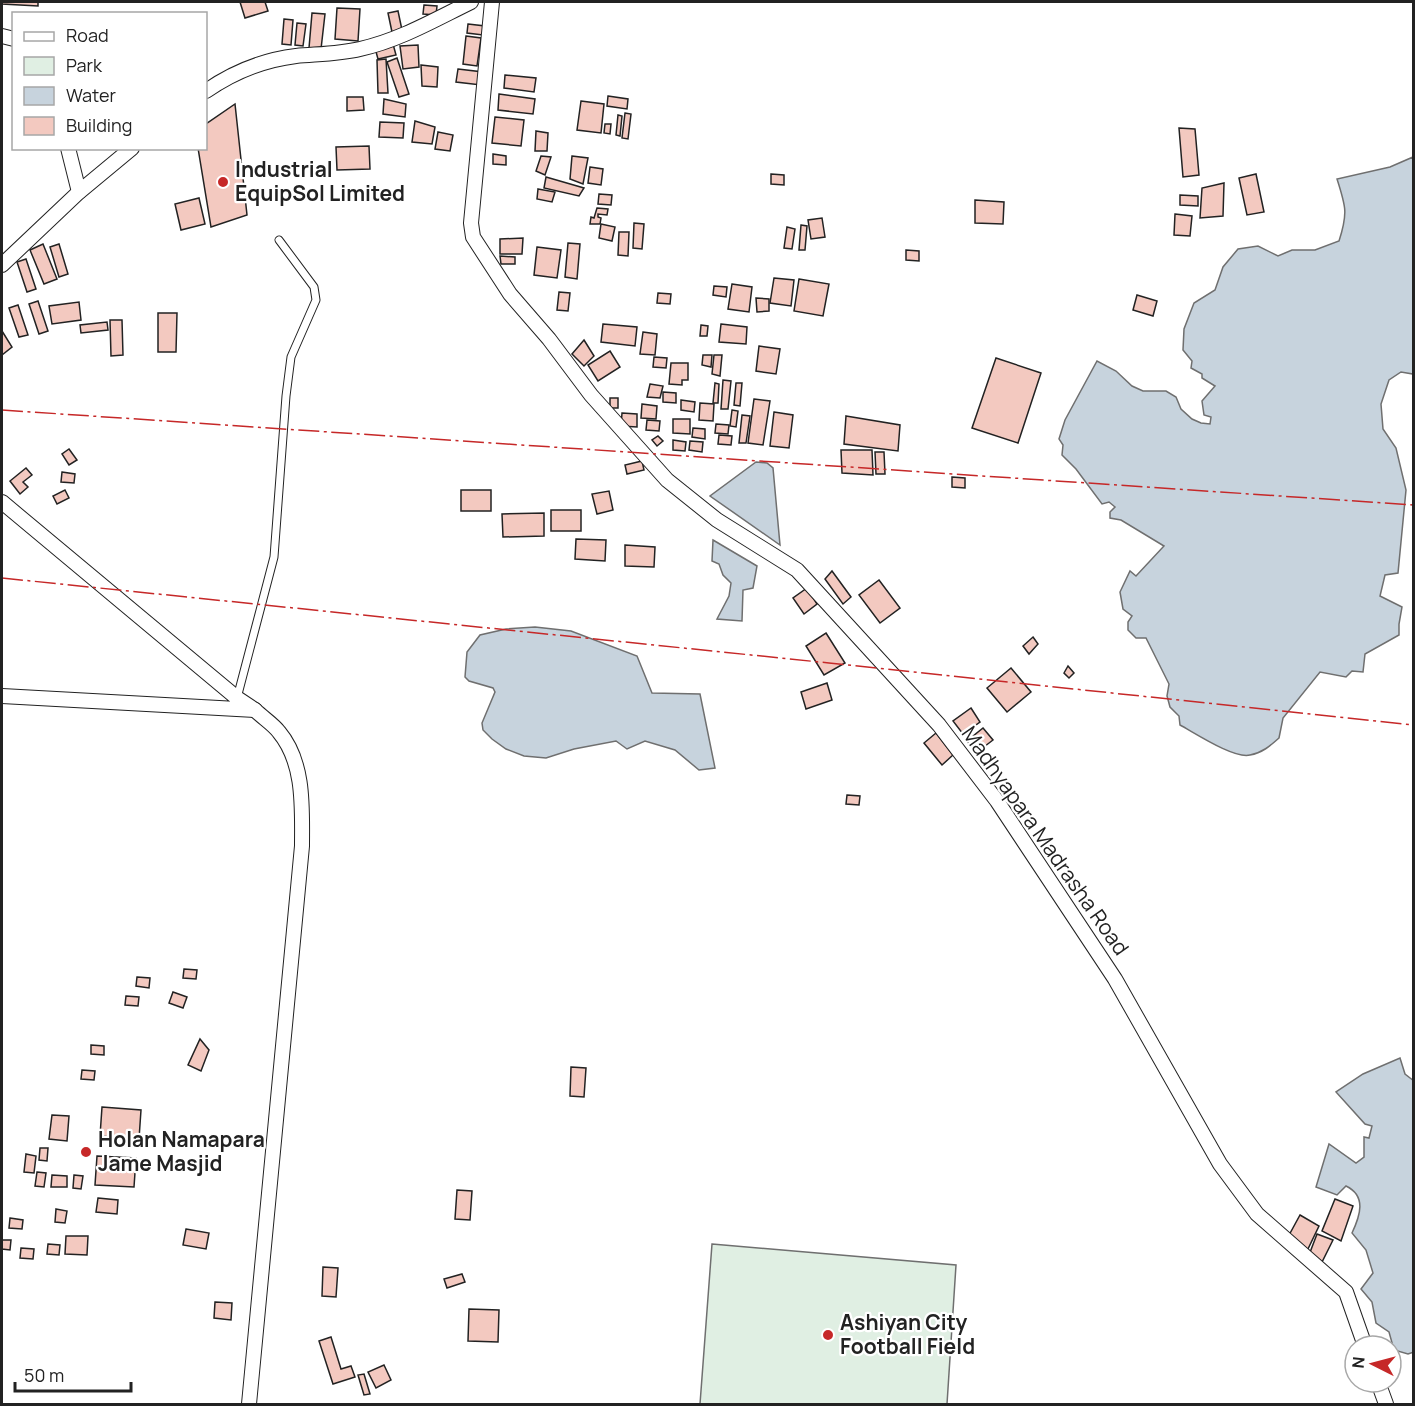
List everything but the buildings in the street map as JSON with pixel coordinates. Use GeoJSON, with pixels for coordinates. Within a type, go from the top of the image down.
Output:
{"type":"FeatureCollection","features":[{"type":"Feature","properties":{"kind":"street"},"geometry":{"type":"LineString","coordinates":[[207,90],[225,77],[262,63],[292,57],[358,50],[393,40],[471,2]]}},
{"type":"Feature","properties":{"kind":"street","name":"Madhyapara Madrasha Road"},"geometry":{"type":"LineString","coordinates":[[492,2],[471,222],[473,237],[510,294],[549,339],[591,395],[667,480],[717,520],[797,570],[939,725],[997,801],[1115,980],[1220,1164],[1257,1214],[1346,1292],[1361,1334]]}},
{"type":"Feature","properties":{"kind":"street"},"geometry":{"type":"LineString","coordinates":[[68,150],[79,192]]}},
{"type":"Feature","properties":{"kind":"street"},"geometry":{"type":"LineString","coordinates":[[2,265],[79,192],[130,150]]}},
{"type":"Feature","properties":{"kind":"street"},"geometry":{"type":"LineString","coordinates":[[2,502],[237,698],[255,710],[279,732],[291,750],[298,769],[302,846],[249,1404]]}},
{"type":"Feature","properties":{"kind":"street"},"geometry":{"type":"LineString","coordinates":[[2,696],[255,710]]}},
{"type":"Feature","properties":{"kind":"lane"},"geometry":{"type":"LineString","coordinates":[[237,698],[274,557],[291,357],[316,300],[314,287],[279,240]]}},
{"type":"Feature","properties":{"kind":"green space","name":"Ashiyan City Football Field"},"geometry":{"type":"Polygon","coordinates":[[[712,1244],[956,1265],[947,1404],[700,1404],[712,1244]]]}},
{"type":"Feature","properties":{"kind":"water"},"geometry":{"type":"Polygon","coordinates":[[[1413,157],[1413,374],[1401,372],[1389,380],[1381,404],[1383,429],[1396,448],[1406,490],[1398,573],[1385,575],[1380,596],[1402,607],[1399,635],[1365,654],[1363,672],[1352,671],[1346,677],[1320,672],[1283,718],[1279,738],[1266,749],[1254,754],[1234,753],[1180,725],[1179,716],[1170,707],[1167,696],[1169,684],[1146,638],[1136,638],[1128,630],[1128,622],[1132,616],[1123,609],[1120,592],[1130,571],[1136,576],[1164,546],[1121,520],[1110,518],[1110,512],[1115,507],[1109,502],[1102,504],[1076,469],[1062,455],[1063,445],[1059,439],[1065,420],[1097,361],[1116,371],[1132,386],[1143,391],[1166,391],[1176,397],[1181,409],[1192,419],[1210,424],[1211,417],[1204,415],[1202,401],[1215,386],[1191,368],[1192,361],[1183,350],[1184,329],[1194,303],[1215,290],[1223,267],[1238,249],[1258,246],[1278,256],[1292,250],[1315,250],[1339,241],[1345,210],[1337,179],[1390,167],[1413,157]]]}},
{"type":"Feature","properties":{"kind":"water"},"geometry":{"type":"Polygon","coordinates":[[[756,462],[767,463],[773,468],[780,545],[710,496],[756,462]]]}},
{"type":"Feature","properties":{"kind":"water"},"geometry":{"type":"Polygon","coordinates":[[[713,540],[757,566],[753,588],[743,590],[742,621],[717,619],[729,596],[731,583],[723,575],[719,564],[712,561],[713,540]]]}},
{"type":"Feature","properties":{"kind":"water"},"geometry":{"type":"Polygon","coordinates":[[[535,627],[571,631],[637,656],[652,693],[700,694],[715,768],[699,770],[675,750],[645,741],[627,749],[616,741],[574,749],[546,758],[524,756],[506,749],[492,739],[483,730],[482,723],[495,692],[493,688],[469,681],[465,677],[467,652],[480,635],[506,629],[535,627]]]}},
{"type":"Feature","properties":{"kind":"water"},"geometry":{"type":"Polygon","coordinates":[[[1400,1058],[1405,1074],[1414,1081],[1414,1352],[1408,1354],[1403,1353],[1403,1334],[1390,1334],[1376,1323],[1372,1302],[1361,1289],[1373,1273],[1366,1250],[1352,1233],[1360,1207],[1357,1195],[1346,1186],[1337,1195],[1316,1187],[1329,1144],[1356,1163],[1364,1157],[1364,1137],[1369,1138],[1372,1126],[1365,1124],[1336,1092],[1363,1074],[1400,1058]]]}},
{"type":"Feature","properties":{"kind":"power"},"geometry":{"type":"LineString","coordinates":[[2,410],[1414,505]]}},
{"type":"Feature","properties":{"kind":"power"},"geometry":{"type":"LineString","coordinates":[[2,578],[1414,725]]}},
{"type":"Feature","properties":{"kind":"place","name":"Industrial EquipSol Limited"},"geometry":{"type":"Point","coordinates":[223,182]}},
{"type":"Feature","properties":{"kind":"place","name":"Holan Namapara Jame Masjid"},"geometry":{"type":"Point","coordinates":[86,1152]}},
{"type":"Feature","properties":{"kind":"place","name":"Ashiyan City Football Field"},"geometry":{"type":"Point","coordinates":[828,1335]}}]}
